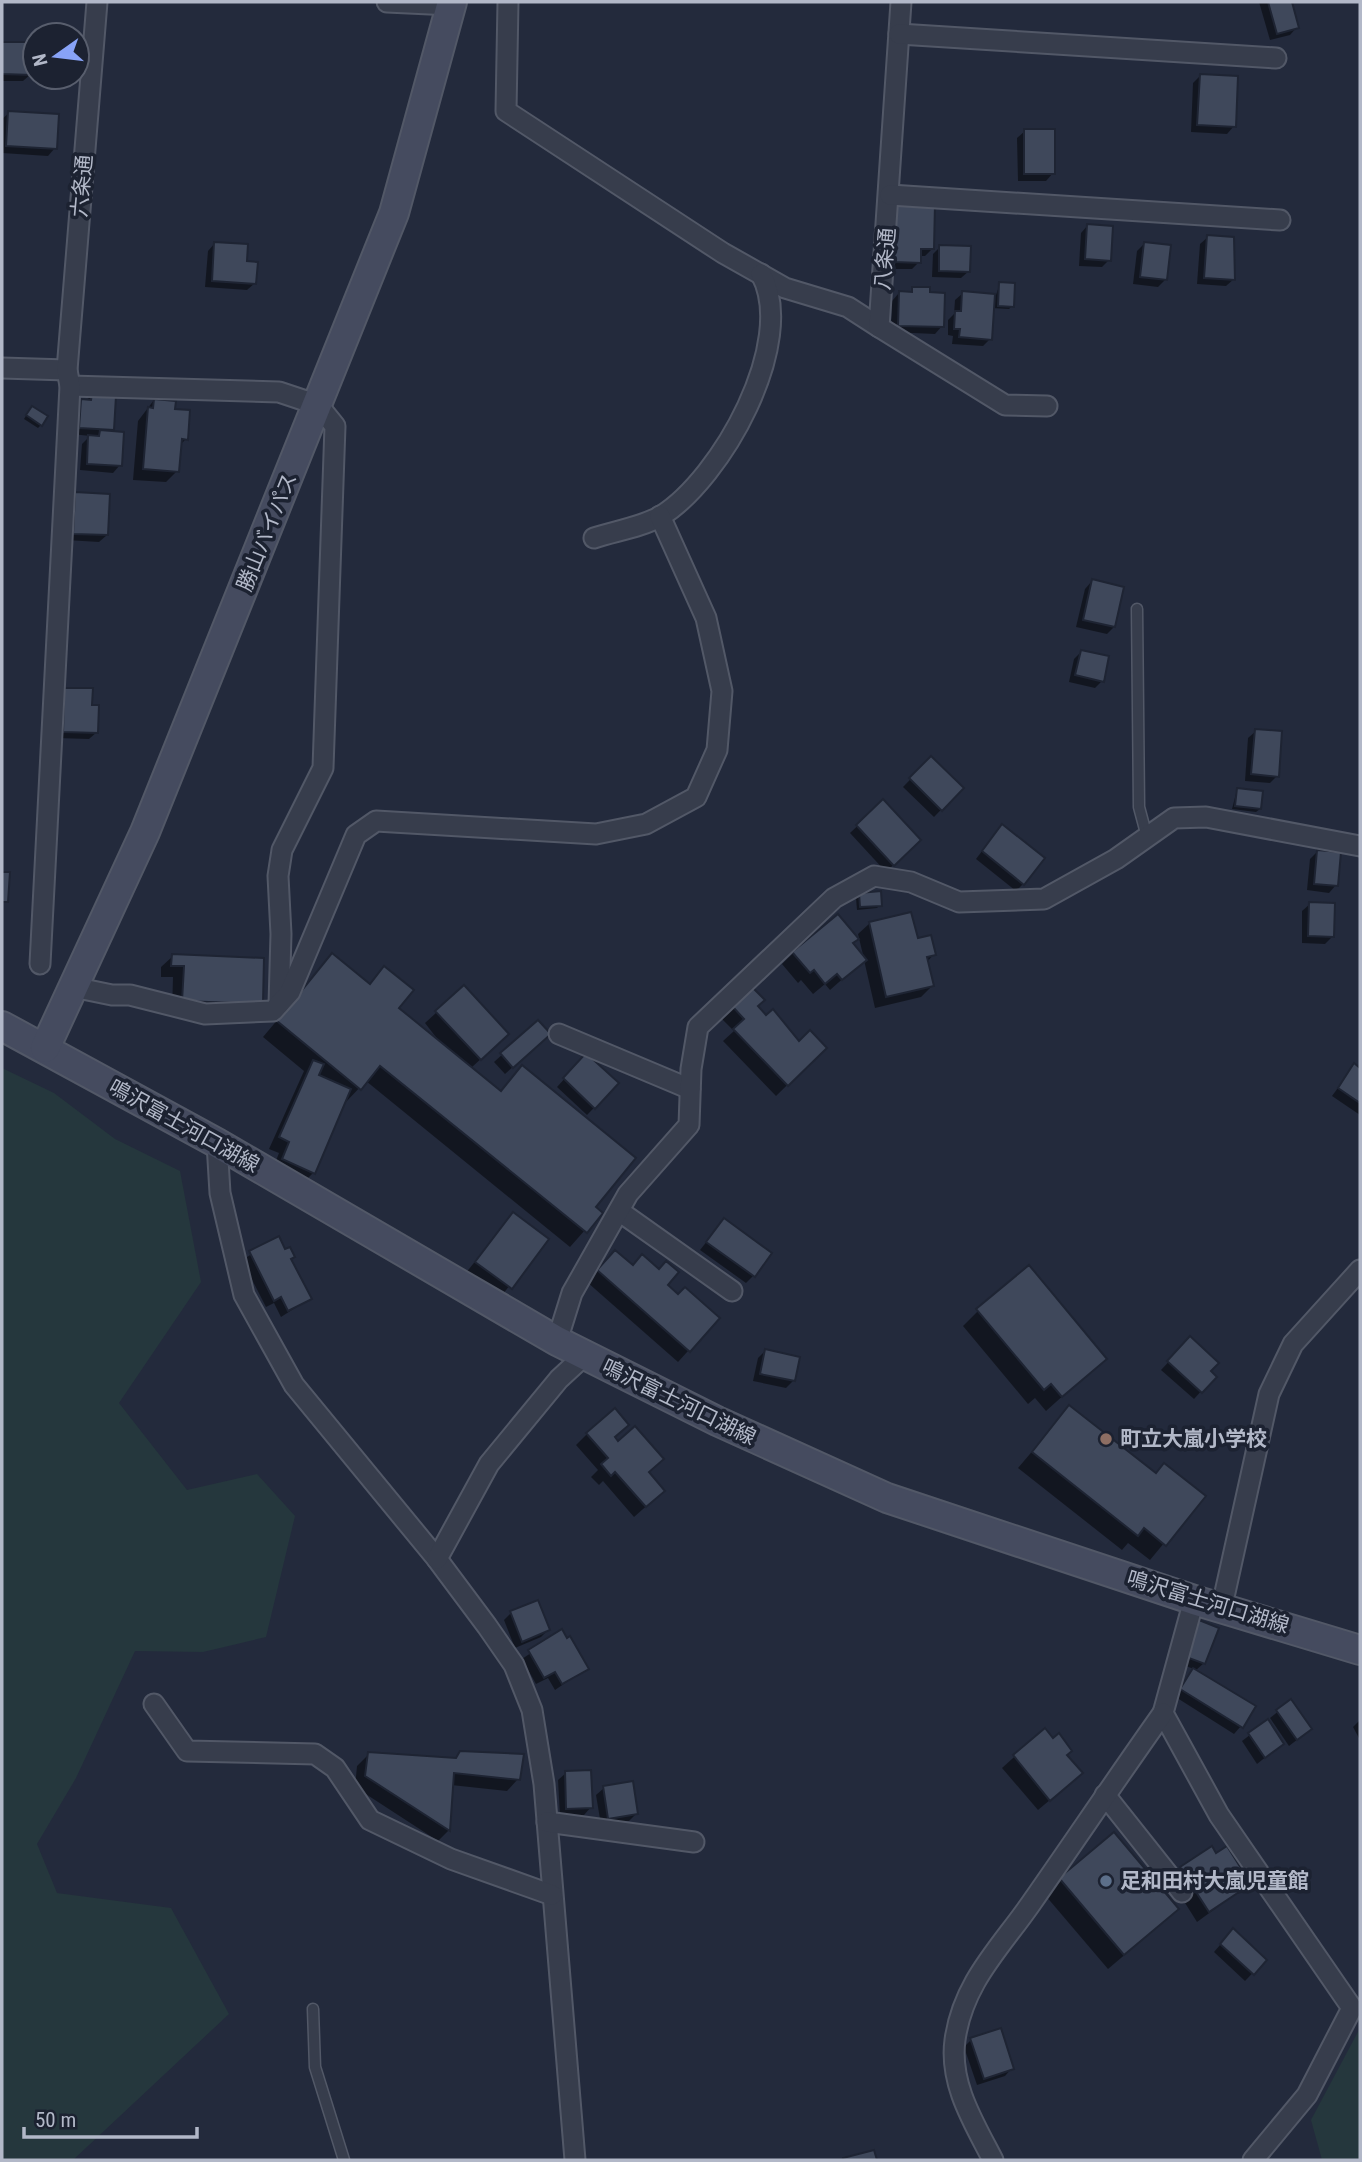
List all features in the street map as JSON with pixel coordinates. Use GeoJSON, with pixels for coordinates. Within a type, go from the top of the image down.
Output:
{"type":"FeatureCollection","features":[{"type":"Feature","properties":{"kind":"main road","name":"勝山バイパス"},"geometry":{"type":"LineString","coordinates":[[45,1048],[145,832],[394,213],[452,3]]}},
{"type":"Feature","properties":{"kind":"main road","name":"鳴沢富士河口湖線"},"geometry":{"type":"LineString","coordinates":[[2,1026],[217,1143],[584,1356],[717,1421],[887,1498],[1194,1600],[1222,1606],[1360,1650]]}},
{"type":"Feature","properties":{"kind":"street","name":"六条通"},"geometry":{"type":"LineString","coordinates":[[40,964],[69,378],[97,2]]}},
{"type":"Feature","properties":{"kind":"street"},"geometry":{"type":"LineString","coordinates":[[387,2],[452,3]]}},
{"type":"Feature","properties":{"kind":"street"},"geometry":{"type":"LineString","coordinates":[[509,2],[506,111],[555,146],[785,288],[848,307],[1005,405],[1047,406]]}},
{"type":"Feature","properties":{"kind":"street","name":"八条通"},"geometry":{"type":"LineString","coordinates":[[879,327],[901,2]]}},
{"type":"Feature","properties":{"kind":"street"},"geometry":{"type":"LineString","coordinates":[[899,34],[1276,58]]}},
{"type":"Feature","properties":{"kind":"street"},"geometry":{"type":"LineString","coordinates":[[890,195],[1280,220]]}},
{"type":"Feature","properties":{"kind":"street"},"geometry":{"type":"LineString","coordinates":[[594,538],[660,516],[713,467],[737,429],[763,371],[770,309],[769,290],[761,274]]}},
{"type":"Feature","properties":{"kind":"street"},"geometry":{"type":"LineString","coordinates":[[2,369],[69,378],[279,392],[318,405],[335,426],[323,768],[282,850],[278,876],[281,934],[279,1004]]}},
{"type":"Feature","properties":{"kind":"street"},"geometry":{"type":"LineString","coordinates":[[73,987],[112,995],[130,995],[205,1014],[273,1010],[290,992],[356,835],[376,821],[596,834],[646,824],[695,797],[717,750],[723,691],[706,618],[660,516]]}},
{"type":"Feature","properties":{"kind":"street"},"geometry":{"type":"LineString","coordinates":[[557,1341],[572,1293],[628,1194],[689,1125],[690,1089],[698,1027],[834,898],[874,876],[911,882],[959,902],[1044,900],[1116,859],[1174,818],[1206,817],[1360,846]]}},
{"type":"Feature","properties":{"kind":"street"},"geometry":{"type":"LineString","coordinates":[[559,1034],[690,1089]]}},
{"type":"Feature","properties":{"kind":"street"},"geometry":{"type":"LineString","coordinates":[[217,1143],[220,1193],[244,1295],[294,1385],[437,1559],[513,1665],[532,1710],[547,1822],[575,2160]]}},
{"type":"Feature","properties":{"kind":"street"},"geometry":{"type":"LineString","coordinates":[[619,1211],[732,1291]]}},
{"type":"Feature","properties":{"kind":"street"},"geometry":{"type":"LineString","coordinates":[[1222,1606],[1269,1394],[1293,1344],[1360,1270]]}},
{"type":"Feature","properties":{"kind":"street"},"geometry":{"type":"LineString","coordinates":[[437,1559],[489,1464],[559,1379],[584,1356]]}},
{"type":"Feature","properties":{"kind":"street"},"geometry":{"type":"LineString","coordinates":[[993,2160],[960,2093],[955,2041],[966,1998],[992,1953],[1026,1911],[1163,1713],[1194,1600]]}},
{"type":"Feature","properties":{"kind":"street"},"geometry":{"type":"LineString","coordinates":[[154,1704],[187,1751],[315,1754],[335,1768],[370,1820],[452,1859],[552,1895]]}},
{"type":"Feature","properties":{"kind":"street"},"geometry":{"type":"LineString","coordinates":[[1163,1713],[1219,1815],[1356,2000],[1307,2095],[1253,2160]]}},
{"type":"Feature","properties":{"kind":"street"},"geometry":{"type":"LineString","coordinates":[[1105,1795],[1182,1892]]}},
{"type":"Feature","properties":{"kind":"street"},"geometry":{"type":"LineString","coordinates":[[547,1822],[694,1842]]}},
{"type":"Feature","properties":{"kind":"lane"},"geometry":{"type":"LineString","coordinates":[[1138,609],[1139,807],[1147,838]]}},
{"type":"Feature","properties":{"kind":"lane"},"geometry":{"type":"LineString","coordinates":[[313,2009],[314,2067],[344,2160]]}},
{"type":"Feature","properties":{"kind":"shaded area"},"geometry":{"type":"Polygon","coordinates":[[[2,1068],[54,1093],[115,1139],[180,1171],[201,1282],[119,1403],[187,1490],[257,1474],[295,1516],[266,1637],[203,1652],[135,1651],[76,1778],[37,1844],[57,1893],[171,1908],[229,2014],[73,2160],[2,2160],[2,1068]]]}},
{"type":"Feature","properties":{"kind":"shaded area"},"geometry":{"type":"Polygon","coordinates":[[[1360,2028],[1360,2160],[1322,2160],[1311,2120],[1360,2028]]]}},
{"type":"Feature","properties":{"kind":"building"},"geometry":{"type":"Polygon","coordinates":[[[1268,2],[1292,2],[1299,28],[1277,34],[1268,2]]]}},
{"type":"Feature","properties":{"kind":"building"},"geometry":{"type":"Polygon","coordinates":[[[2,42],[21,42],[21,75],[2,74],[2,42]]]}},
{"type":"Feature","properties":{"kind":"building"},"geometry":{"type":"Polygon","coordinates":[[[1200,74],[1238,76],[1236,127],[1197,125],[1200,74]]]}},
{"type":"Feature","properties":{"kind":"building"},"geometry":{"type":"Polygon","coordinates":[[[8,111],[59,114],[57,149],[6,146],[8,111]]]}},
{"type":"Feature","properties":{"kind":"building"},"geometry":{"type":"Polygon","coordinates":[[[1024,129],[1055,129],[1055,174],[1024,174],[1024,129]]]}},
{"type":"Feature","properties":{"kind":"building"},"geometry":{"type":"Polygon","coordinates":[[[895,204],[935,204],[934,249],[921,249],[921,263],[894,262],[895,204]]]}},
{"type":"Feature","properties":{"kind":"building"},"geometry":{"type":"Polygon","coordinates":[[[1087,224],[1113,226],[1111,261],[1085,259],[1087,224]]]}},
{"type":"Feature","properties":{"kind":"building"},"geometry":{"type":"Polygon","coordinates":[[[1207,235],[1234,237],[1235,280],[1204,278],[1207,235]]]}},
{"type":"Feature","properties":{"kind":"building"},"geometry":{"type":"Polygon","coordinates":[[[214,242],[248,244],[247,261],[258,262],[256,284],[212,281],[214,242]]]}},
{"type":"Feature","properties":{"kind":"building"},"geometry":{"type":"Polygon","coordinates":[[[1144,242],[1171,245],[1167,280],[1140,277],[1144,242]]]}},
{"type":"Feature","properties":{"kind":"building"},"geometry":{"type":"Polygon","coordinates":[[[939,245],[971,246],[970,272],[939,271],[939,245]]]}},
{"type":"Feature","properties":{"kind":"building"},"geometry":{"type":"Polygon","coordinates":[[[999,282],[1015,283],[1014,307],[998,306],[999,282]]]}},
{"type":"Feature","properties":{"kind":"building"},"geometry":{"type":"Polygon","coordinates":[[[912,287],[930,287],[930,292],[945,293],[944,327],[898,326],[899,291],[912,292],[912,287]]]}},
{"type":"Feature","properties":{"kind":"building"},"geometry":{"type":"Polygon","coordinates":[[[962,291],[995,294],[992,340],[959,337],[960,329],[954,329],[955,311],[961,311],[962,291]]]}},
{"type":"Feature","properties":{"kind":"building"},"geometry":{"type":"Polygon","coordinates":[[[92,394],[116,396],[114,430],[79,428],[81,399],[91,400],[92,394]]]}},
{"type":"Feature","properties":{"kind":"building"},"geometry":{"type":"Polygon","coordinates":[[[154,399],[176,401],[175,409],[190,410],[188,440],[182,439],[179,472],[143,469],[148,407],[153,408],[154,399]]]}},
{"type":"Feature","properties":{"kind":"building"},"geometry":{"type":"Polygon","coordinates":[[[32,406],[48,416],[42,426],[26,415],[32,406]]]}},
{"type":"Feature","properties":{"kind":"building"},"geometry":{"type":"Polygon","coordinates":[[[100,430],[124,432],[122,466],[87,464],[88,435],[99,436],[100,430]]]}},
{"type":"Feature","properties":{"kind":"building"},"geometry":{"type":"Polygon","coordinates":[[[75,492],[110,494],[108,535],[73,534],[75,492]]]}},
{"type":"Feature","properties":{"kind":"building"},"geometry":{"type":"Polygon","coordinates":[[[1092,579],[1124,587],[1115,627],[1083,620],[1092,579]]]}},
{"type":"Feature","properties":{"kind":"building"},"geometry":{"type":"Polygon","coordinates":[[[1081,650],[1109,656],[1104,682],[1075,675],[1081,650]]]}},
{"type":"Feature","properties":{"kind":"building"},"geometry":{"type":"Polygon","coordinates":[[[64,688],[93,688],[92,705],[99,705],[98,733],[63,732],[64,688]]]}},
{"type":"Feature","properties":{"kind":"building"},"geometry":{"type":"Polygon","coordinates":[[[1255,729],[1282,731],[1279,777],[1251,774],[1255,729]]]}},
{"type":"Feature","properties":{"kind":"building"},"geometry":{"type":"Polygon","coordinates":[[[931,756],[964,788],[942,811],[909,778],[931,756]]]}},
{"type":"Feature","properties":{"kind":"building"},"geometry":{"type":"Polygon","coordinates":[[[1237,788],[1263,791],[1261,809],[1235,806],[1237,788]]]}},
{"type":"Feature","properties":{"kind":"building"},"geometry":{"type":"Polygon","coordinates":[[[883,799],[921,840],[894,866],[856,825],[883,799]]]}},
{"type":"Feature","properties":{"kind":"building"},"geometry":{"type":"Polygon","coordinates":[[[1002,824],[1045,858],[1024,885],[982,851],[1002,824]]]}},
{"type":"Feature","properties":{"kind":"building"},"geometry":{"type":"Polygon","coordinates":[[[1317,850],[1341,852],[1338,886],[1314,884],[1317,850]]]}},
{"type":"Feature","properties":{"kind":"building"},"geometry":{"type":"Polygon","coordinates":[[[2,872],[10,872],[8,902],[2,902],[2,872]]]}},
{"type":"Feature","properties":{"kind":"building"},"geometry":{"type":"Polygon","coordinates":[[[881,891],[882,906],[860,907],[859,893],[881,891]]]}},
{"type":"Feature","properties":{"kind":"building"},"geometry":{"type":"Polygon","coordinates":[[[1309,902],[1335,903],[1334,937],[1308,936],[1309,902]]]}},
{"type":"Feature","properties":{"kind":"building"},"geometry":{"type":"Polygon","coordinates":[[[911,912],[918,938],[931,935],[936,955],[927,957],[934,986],[886,997],[869,922],[911,912]]]}},
{"type":"Feature","properties":{"kind":"building"},"geometry":{"type":"Polygon","coordinates":[[[838,914],[859,939],[853,943],[867,960],[842,980],[837,974],[825,984],[814,970],[810,973],[792,952],[838,914]]]}},
{"type":"Feature","properties":{"kind":"building"},"geometry":{"type":"Polygon","coordinates":[[[332,953],[370,984],[384,966],[414,990],[399,1008],[501,1091],[522,1065],[636,1158],[596,1207],[603,1213],[587,1233],[380,1066],[361,1090],[277,1021],[332,953]]]}},
{"type":"Feature","properties":{"kind":"building"},"geometry":{"type":"Polygon","coordinates":[[[172,954],[264,958],[263,1004],[182,1001],[184,966],[171,966],[172,954]]]}},
{"type":"Feature","properties":{"kind":"building"},"geometry":{"type":"Polygon","coordinates":[[[464,985],[509,1034],[481,1060],[435,1011],[464,985]]]}},
{"type":"Feature","properties":{"kind":"building"},"geometry":{"type":"Polygon","coordinates":[[[752,987],[765,1000],[758,1006],[766,1015],[773,1009],[799,1041],[810,1030],[827,1048],[788,1086],[733,1029],[744,1019],[732,1006],[752,987]]]}},
{"type":"Feature","properties":{"kind":"building"},"geometry":{"type":"Polygon","coordinates":[[[538,1020],[551,1034],[513,1068],[500,1053],[538,1020]]]}},
{"type":"Feature","properties":{"kind":"building"},"geometry":{"type":"Polygon","coordinates":[[[586,1053],[619,1083],[595,1109],[563,1078],[586,1053]]]}},
{"type":"Feature","properties":{"kind":"building"},"geometry":{"type":"Polygon","coordinates":[[[313,1060],[324,1064],[319,1075],[351,1089],[315,1174],[282,1159],[289,1142],[279,1137],[313,1060]]]}},
{"type":"Feature","properties":{"kind":"building"},"geometry":{"type":"Polygon","coordinates":[[[1354,1063],[1360,1068],[1360,1103],[1338,1088],[1354,1063]]]}},
{"type":"Feature","properties":{"kind":"building"},"geometry":{"type":"Polygon","coordinates":[[[513,1212],[549,1239],[512,1289],[475,1262],[513,1212]]]}},
{"type":"Feature","properties":{"kind":"building"},"geometry":{"type":"Polygon","coordinates":[[[724,1218],[772,1253],[755,1277],[706,1242],[724,1218]]]}},
{"type":"Feature","properties":{"kind":"building"},"geometry":{"type":"Polygon","coordinates":[[[279,1236],[285,1249],[290,1247],[295,1257],[291,1259],[312,1299],[288,1311],[281,1297],[274,1301],[249,1251],[279,1236]]]}},
{"type":"Feature","properties":{"kind":"building"},"geometry":{"type":"Polygon","coordinates":[[[615,1250],[633,1265],[642,1254],[659,1269],[666,1261],[679,1272],[668,1285],[678,1294],[685,1287],[720,1318],[690,1352],[597,1270],[615,1250]]]}},
{"type":"Feature","properties":{"kind":"building"},"geometry":{"type":"Polygon","coordinates":[[[1029,1265],[1107,1359],[1062,1397],[1051,1384],[1044,1390],[976,1309],[1029,1265]]]}},
{"type":"Feature","properties":{"kind":"building"},"geometry":{"type":"Polygon","coordinates":[[[1190,1336],[1219,1363],[1211,1371],[1217,1377],[1202,1393],[1167,1361],[1190,1336]]]}},
{"type":"Feature","properties":{"kind":"building"},"geometry":{"type":"Polygon","coordinates":[[[765,1349],[800,1357],[795,1381],[760,1374],[765,1349]]]}},
{"type":"Feature","properties":{"kind":"building"},"geometry":{"type":"Polygon","coordinates":[[[1069,1405],[1156,1473],[1164,1463],[1206,1496],[1166,1546],[1144,1528],[1138,1536],[1032,1452],[1069,1405]]]}},
{"type":"Feature","properties":{"kind":"building"},"geometry":{"type":"Polygon","coordinates":[[[615,1408],[629,1425],[615,1437],[618,1441],[635,1426],[664,1459],[649,1472],[665,1491],[646,1507],[615,1472],[611,1476],[601,1464],[608,1458],[586,1433],[615,1408]]]}},
{"type":"Feature","properties":{"kind":"building"},"geometry":{"type":"Polygon","coordinates":[[[538,1600],[550,1630],[522,1642],[510,1611],[538,1600]]]}},
{"type":"Feature","properties":{"kind":"building"},"geometry":{"type":"Polygon","coordinates":[[[1199,1620],[1219,1628],[1205,1664],[1186,1657],[1199,1620]]]}},
{"type":"Feature","properties":{"kind":"building"},"geometry":{"type":"Polygon","coordinates":[[[562,1629],[567,1638],[570,1636],[589,1669],[562,1684],[555,1672],[544,1678],[528,1650],[562,1629]]]}},
{"type":"Feature","properties":{"kind":"building"},"geometry":{"type":"Polygon","coordinates":[[[1193,1668],[1256,1706],[1243,1728],[1180,1689],[1193,1668]]]}},
{"type":"Feature","properties":{"kind":"building"},"geometry":{"type":"Polygon","coordinates":[[[1291,1699],[1312,1729],[1297,1740],[1276,1710],[1291,1699]]]}},
{"type":"Feature","properties":{"kind":"building"},"geometry":{"type":"Polygon","coordinates":[[[1268,1719],[1284,1744],[1265,1758],[1248,1733],[1268,1719]]]}},
{"type":"Feature","properties":{"kind":"building"},"geometry":{"type":"Polygon","coordinates":[[[1045,1728],[1053,1738],[1059,1733],[1072,1751],[1067,1755],[1083,1773],[1050,1801],[1013,1755],[1045,1728]]]}},
{"type":"Feature","properties":{"kind":"building"},"geometry":{"type":"Polygon","coordinates":[[[460,1751],[524,1754],[520,1780],[454,1773],[450,1831],[365,1776],[368,1752],[456,1758],[460,1751]]]}},
{"type":"Feature","properties":{"kind":"building"},"geometry":{"type":"Polygon","coordinates":[[[591,1770],[593,1808],[566,1809],[565,1771],[591,1770]]]}},
{"type":"Feature","properties":{"kind":"building"},"geometry":{"type":"Polygon","coordinates":[[[633,1781],[638,1814],[608,1819],[603,1786],[633,1781]]]}},
{"type":"Feature","properties":{"kind":"building"},"geometry":{"type":"Polygon","coordinates":[[[1114,1832],[1179,1909],[1124,1955],[1059,1878],[1114,1832]]]}},
{"type":"Feature","properties":{"kind":"building"},"geometry":{"type":"Polygon","coordinates":[[[1212,1846],[1216,1853],[1227,1846],[1251,1884],[1209,1912],[1180,1867],[1212,1846]]]}},
{"type":"Feature","properties":{"kind":"building"},"geometry":{"type":"Polygon","coordinates":[[[1233,1928],[1267,1960],[1254,1975],[1220,1944],[1233,1928]]]}},
{"type":"Feature","properties":{"kind":"building"},"geometry":{"type":"Polygon","coordinates":[[[1001,2028],[1014,2069],[984,2079],[970,2038],[1001,2028]]]}},
{"type":"Feature","properties":{"kind":"building"},"geometry":{"type":"Polygon","coordinates":[[[874,2150],[877,2160],[843,2160],[843,2158],[874,2150]]]}},
{"type":"Feature","properties":{"kind":"place","name":"町立大嵐小学校"},"geometry":{"type":"Point","coordinates":[1106,1439]}},
{"type":"Feature","properties":{"kind":"place","name":"足和田村大嵐児童館"},"geometry":{"type":"Point","coordinates":[1106,1881]}}]}
